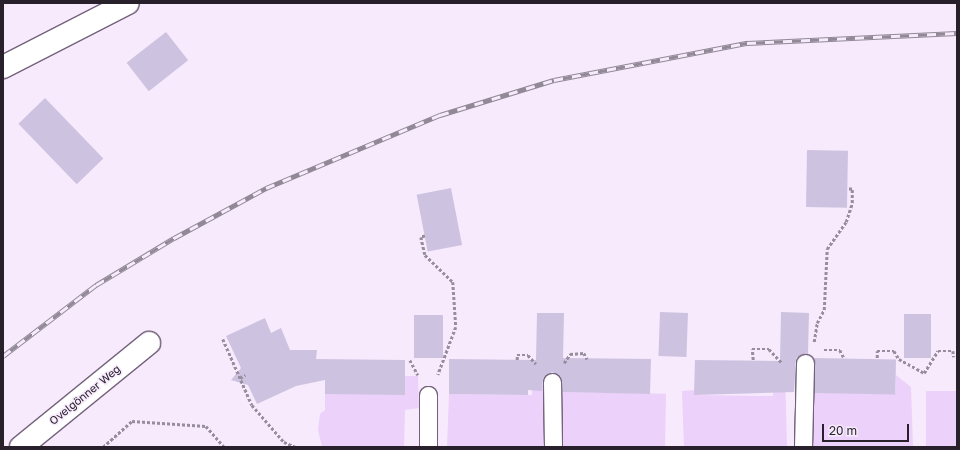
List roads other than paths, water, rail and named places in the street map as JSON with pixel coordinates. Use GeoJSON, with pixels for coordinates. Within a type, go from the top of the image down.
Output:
{"type":"FeatureCollection","features":[{"type":"Feature","properties":{"kind":"street"},"geometry":{"type":"LineString","coordinates":[[3,67],[128,3]]}},
{"type":"Feature","properties":{"kind":"street","name":"Ovelgönner Weg"},"geometry":{"type":"LineString","coordinates":[[21,447],[149,343]]}},
{"type":"Feature","properties":{"kind":"lane"},"geometry":{"type":"LineString","coordinates":[[803,447],[809,357]]}},
{"type":"Feature","properties":{"kind":"lane"},"geometry":{"type":"LineString","coordinates":[[552,382],[553,447]]}},
{"type":"Feature","properties":{"kind":"lane"},"geometry":{"type":"LineString","coordinates":[[428,395],[428,447]]}},
{"type":"Feature","properties":{"kind":"railway"},"geometry":{"type":"LineString","coordinates":[[3,356],[96,285],[174,238],[266,188],[440,115],[554,80],[747,43],[957,33]]}}]}
